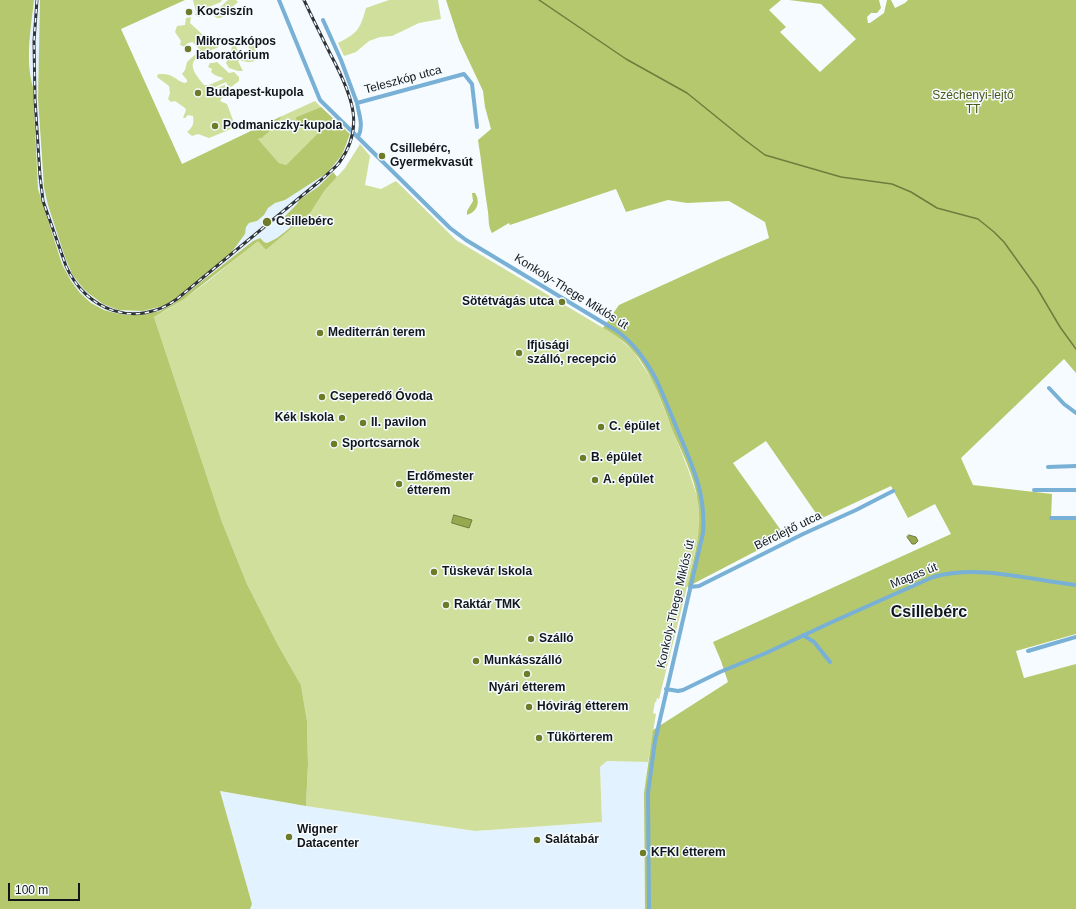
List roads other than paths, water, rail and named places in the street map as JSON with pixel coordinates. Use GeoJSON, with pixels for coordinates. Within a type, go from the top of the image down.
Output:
{"type":"FeatureCollection","features":[{"type":"Feature","properties":{"kind":"street","name":"Konkoly-Thege Miklós út"},"geometry":{"type":"LineString","coordinates":[[279,0],[319,98],[457,234],[626,338],[643,358],[662,393],[696,475],[702,496],[704,520],[703,533],[666,689],[655,741],[648,793],[649,909]]}},
{"type":"Feature","properties":{"kind":"street"},"geometry":{"type":"LineString","coordinates":[[323,20],[341,60],[357,103]]}},
{"type":"Feature","properties":{"kind":"street","name":"Teleszkóp utca"},"geometry":{"type":"LineString","coordinates":[[358,137],[361,133],[361,124],[357,103],[464,74],[472,84],[477,127]]}},
{"type":"Feature","properties":{"kind":"street"},"geometry":{"type":"LineString","coordinates":[[1049,388],[1064,404],[1076,413]]}},
{"type":"Feature","properties":{"kind":"street"},"geometry":{"type":"LineString","coordinates":[[1048,467],[1076,466]]}},
{"type":"Feature","properties":{"kind":"street","name":"Bérclejtő utca"},"geometry":{"type":"LineString","coordinates":[[690,587],[699,586],[894,490]]}},
{"type":"Feature","properties":{"kind":"street"},"geometry":{"type":"LineString","coordinates":[[1034,490],[1076,490]]}},
{"type":"Feature","properties":{"kind":"street"},"geometry":{"type":"LineString","coordinates":[[1051,518],[1076,518]]}},
{"type":"Feature","properties":{"kind":"street","name":"Magas út"},"geometry":{"type":"LineString","coordinates":[[666,689],[678,691],[683,690],[933,577],[945,574],[974,572],[1025,577],[1076,585]]}},
{"type":"Feature","properties":{"kind":"street"},"geometry":{"type":"LineString","coordinates":[[812,640],[814,630]]}},
{"type":"Feature","properties":{"kind":"street"},"geometry":{"type":"LineString","coordinates":[[803,635],[812,640],[830,662]]}},
{"type":"Feature","properties":{"kind":"street"},"geometry":{"type":"LineString","coordinates":[[1028,651],[1076,637]]}},
{"type":"Feature","properties":{"kind":"waterway"},"geometry":{"type":"LineString","coordinates":[[539,0],[626,59],[687,93],[765,155],[841,177],[892,184],[911,192],[937,208],[978,219],[1004,242],[1037,288],[1060,327],[1076,349]]}},
{"type":"Feature","properties":{"kind":"railway"},"geometry":{"type":"LineString","coordinates":[[37,0],[34,41],[35,99],[43,201],[66,266],[75,282],[86,294],[99,304],[114,311],[129,314],[145,313],[161,308],[177,299],[321,180],[339,163],[347,150],[352,137],[354,125],[351,100],[304,0]]}},
{"type":"Feature","properties":{"kind":"place","name":"Kocsiszín"},"geometry":{"type":"Point","coordinates":[189,12]}},
{"type":"Feature","properties":{"kind":"place","name":"Mikroszkópos laboratórium"},"geometry":{"type":"Point","coordinates":[188,49]}},
{"type":"Feature","properties":{"kind":"place","name":"Budapest-kupola"},"geometry":{"type":"Point","coordinates":[198,93]}},
{"type":"Feature","properties":{"kind":"place","name":"Podmaniczky-kupola"},"geometry":{"type":"Point","coordinates":[215,126]}},
{"type":"Feature","properties":{"kind":"place","name":"Csillebérc, Gyermekvasút"},"geometry":{"type":"Point","coordinates":[382,156]}},
{"type":"Feature","properties":{"kind":"place","name":"Csillebérc"},"geometry":{"type":"Point","coordinates":[267,222]}},
{"type":"Feature","properties":{"kind":"place","name":"Sötétvágás utca"},"geometry":{"type":"Point","coordinates":[562,302]}},
{"type":"Feature","properties":{"kind":"place","name":"Mediterrán terem"},"geometry":{"type":"Point","coordinates":[320,333]}},
{"type":"Feature","properties":{"kind":"place","name":"Ifjúsági szálló, recepció"},"geometry":{"type":"Point","coordinates":[519,353]}},
{"type":"Feature","properties":{"kind":"place","name":"Cseperedő Óvoda"},"geometry":{"type":"Point","coordinates":[322,397]}},
{"type":"Feature","properties":{"kind":"place","name":"Kék Iskola"},"geometry":{"type":"Point","coordinates":[342,418]}},
{"type":"Feature","properties":{"kind":"place","name":"II. pavilon"},"geometry":{"type":"Point","coordinates":[363,423]}},
{"type":"Feature","properties":{"kind":"place","name":"C. épület"},"geometry":{"type":"Point","coordinates":[601,427]}},
{"type":"Feature","properties":{"kind":"place","name":"Sportcsarnok"},"geometry":{"type":"Point","coordinates":[334,444]}},
{"type":"Feature","properties":{"kind":"place","name":"B. épület"},"geometry":{"type":"Point","coordinates":[583,458]}},
{"type":"Feature","properties":{"kind":"place","name":"A. épület"},"geometry":{"type":"Point","coordinates":[595,480]}},
{"type":"Feature","properties":{"kind":"place","name":"Erdőmester étterem"},"geometry":{"type":"Point","coordinates":[399,484]}},
{"type":"Feature","properties":{"kind":"place","name":"Tüskevár Iskola"},"geometry":{"type":"Point","coordinates":[434,572]}},
{"type":"Feature","properties":{"kind":"place","name":"Raktár TMK"},"geometry":{"type":"Point","coordinates":[446,605]}},
{"type":"Feature","properties":{"kind":"place","name":"Szálló"},"geometry":{"type":"Point","coordinates":[531,639]}},
{"type":"Feature","properties":{"kind":"place","name":"Munkásszálló"},"geometry":{"type":"Point","coordinates":[476,661]}},
{"type":"Feature","properties":{"kind":"place","name":"Nyári étterem"},"geometry":{"type":"Point","coordinates":[527,674]}},
{"type":"Feature","properties":{"kind":"place","name":"Hóvirág étterem"},"geometry":{"type":"Point","coordinates":[529,707]}},
{"type":"Feature","properties":{"kind":"place","name":"Tükörterem"},"geometry":{"type":"Point","coordinates":[539,738]}},
{"type":"Feature","properties":{"kind":"place","name":"Wigner Datacenter"},"geometry":{"type":"Point","coordinates":[289,837]}},
{"type":"Feature","properties":{"kind":"place","name":"Salátabár"},"geometry":{"type":"Point","coordinates":[537,840]}},
{"type":"Feature","properties":{"kind":"place","name":"KFKI étterem"},"geometry":{"type":"Point","coordinates":[643,853]}},
{"type":"Feature","properties":{"kind":"district","name":"Csillebérc"},"geometry":{"type":"Point","coordinates":[929,613]}},
{"type":"Feature","properties":{"kind":"park label","name":"Széchenyi-lejtő TT"},"geometry":{"type":"Point","coordinates":[973,103]}}]}
